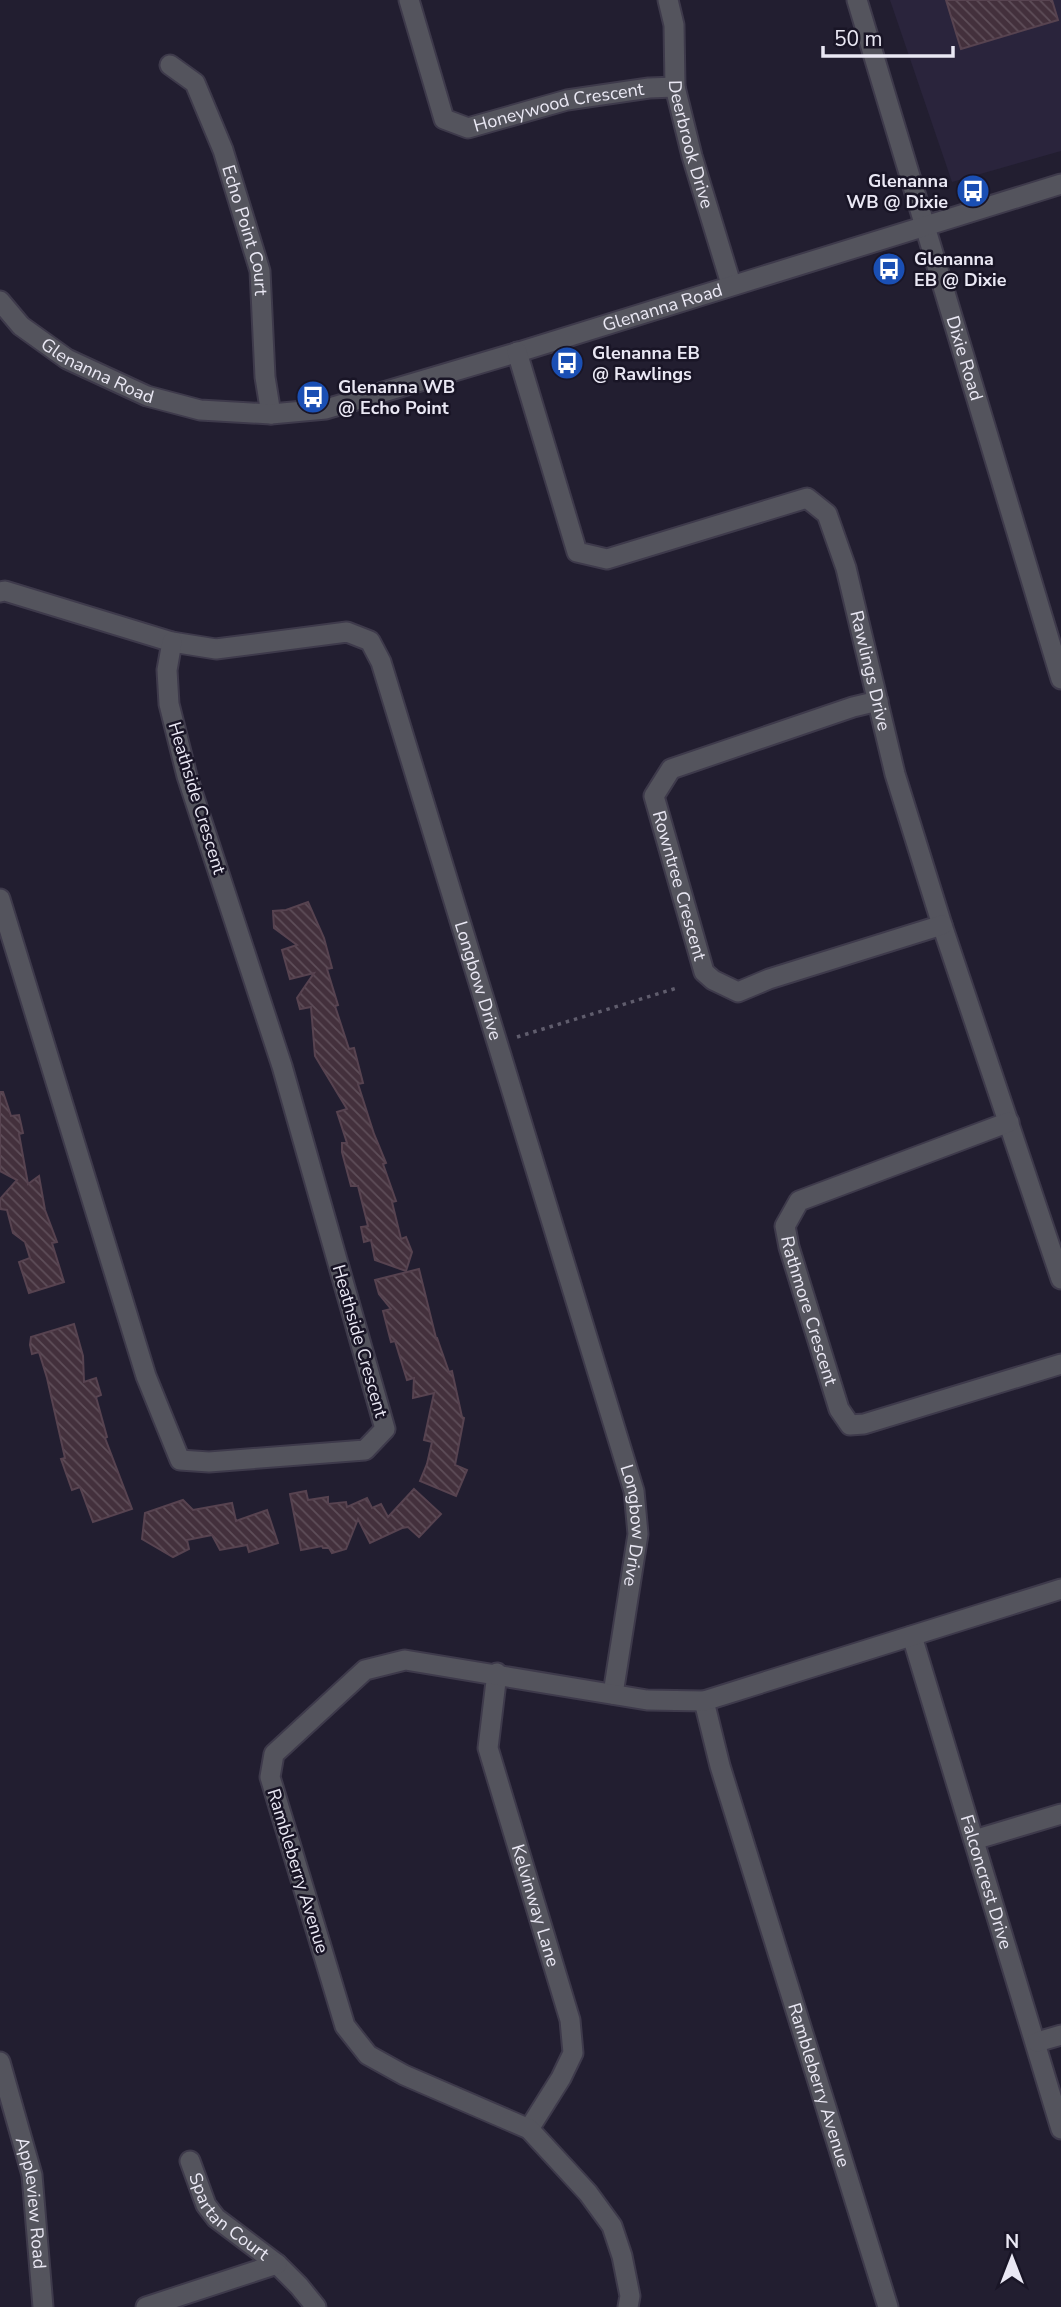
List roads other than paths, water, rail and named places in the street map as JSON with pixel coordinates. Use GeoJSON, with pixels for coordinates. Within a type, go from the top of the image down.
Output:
{"type":"FeatureCollection","features":[{"type":"Feature","properties":{"kind":"street","name":"Honeywood Crescent"},"geometry":{"type":"LineString","coordinates":[[409,0],[444,119],[468,128],[567,100],[649,88],[675,87]]}},
{"type":"Feature","properties":{"kind":"street","name":"Deerbrook Drive"},"geometry":{"type":"LineString","coordinates":[[668,0],[674,25],[675,87],[692,156],[731,284]]}},
{"type":"Feature","properties":{"kind":"street","name":"Dixie Road"},"geometry":{"type":"LineString","coordinates":[[857,0],[1061,679]]}},
{"type":"Feature","properties":{"kind":"street","name":"Echo Point Court"},"geometry":{"type":"LineString","coordinates":[[170,65],[195,83],[223,150],[260,271],[265,377],[271,414]]}},
{"type":"Feature","properties":{"kind":"street","name":"Glenanna Road"},"geometry":{"type":"LineString","coordinates":[[0,301],[21,326],[67,359],[147,396],[200,410],[271,414],[326,409],[1061,184]]}},
{"type":"Feature","properties":{"kind":"street","name":"Rawlings Drive"},"geometry":{"type":"LineString","coordinates":[[517,352],[577,552],[607,559],[807,498],[827,514],[846,568],[895,774],[942,925],[1061,1279]]}},
{"type":"Feature","properties":{"kind":"street","name":"Longbow Drive"},"geometry":{"type":"LineString","coordinates":[[0,592],[5,591],[172,642],[216,649],[347,632],[370,641],[382,662],[634,1491],[638,1534],[613,1693]]}},
{"type":"Feature","properties":{"kind":"street","name":"Heathside Crescent"},"geometry":{"type":"LineString","coordinates":[[0,899],[146,1376],[180,1460],[209,1462],[365,1450],[385,1429],[282,1066],[187,776],[169,704],[167,670],[172,642]]}},
{"type":"Feature","properties":{"kind":"street","name":"Rowntree Crescent"},"geometry":{"type":"LineString","coordinates":[[878,701],[853,707],[671,769],[654,796],[704,972],[713,980],[738,992],[769,979],[942,925]]}},
{"type":"Feature","properties":{"kind":"street","name":"Rathmore Crescent"},"geometry":{"type":"LineString","coordinates":[[1009,1122],[799,1201],[785,1226],[789,1247],[839,1409],[850,1425],[864,1424],[1061,1364]]}},
{"type":"Feature","properties":{"kind":"street","name":"Rambleberry Avenue"},"geometry":{"type":"LineString","coordinates":[[628,2307],[630,2296],[612,2226],[588,2193],[529,2129],[404,2075],[368,2055],[345,2026],[270,1777],[274,1754],[365,1670],[405,1660],[497,1673],[647,1700],[704,1701],[1061,1589]]}},
{"type":"Feature","properties":{"kind":"street","name":"Falconcrest Drive"},"geometry":{"type":"LineString","coordinates":[[912,1636],[1037,2042],[1061,2129]]}},
{"type":"Feature","properties":{"kind":"street","name":"Kelvinway Lane"},"geometry":{"type":"LineString","coordinates":[[497,1673],[488,1748],[570,2020],[573,2053],[561,2078],[529,2129]]}},
{"type":"Feature","properties":{"kind":"street","name":"Rambleberry Avenue"},"geometry":{"type":"LineString","coordinates":[[704,1701],[720,1766],[888,2307]]}},
{"type":"Feature","properties":{"kind":"street"},"geometry":{"type":"LineString","coordinates":[[974,1840],[1061,1814]]}},
{"type":"Feature","properties":{"kind":"street"},"geometry":{"type":"LineString","coordinates":[[1037,2042],[1061,2035]]}},
{"type":"Feature","properties":{"kind":"street","name":"Appleview Road"},"geometry":{"type":"LineString","coordinates":[[0,2062],[32,2175],[43,2307]]}},
{"type":"Feature","properties":{"kind":"street","name":"Spartan Court"},"geometry":{"type":"LineString","coordinates":[[190,2161],[206,2205],[216,2218],[277,2264],[316,2307]]}},
{"type":"Feature","properties":{"kind":"street","name":"Spartan Court"},"geometry":{"type":"LineString","coordinates":[[146,2307],[277,2264]]}},
{"type":"Feature","properties":{"kind":"place","name":"Glenanna WB @ Dixie"},"geometry":{"type":"Point","coordinates":[973,191]}},
{"type":"Feature","properties":{"kind":"place","name":"Glenanna EB @ Dixie"},"geometry":{"type":"Point","coordinates":[889,269]}},
{"type":"Feature","properties":{"kind":"place","name":"Glenanna EB @ Rawlings"},"geometry":{"type":"Point","coordinates":[567,363]}},
{"type":"Feature","properties":{"kind":"place","name":"Glenanna WB @ Echo Point"},"geometry":{"type":"Point","coordinates":[313,397]}}]}
